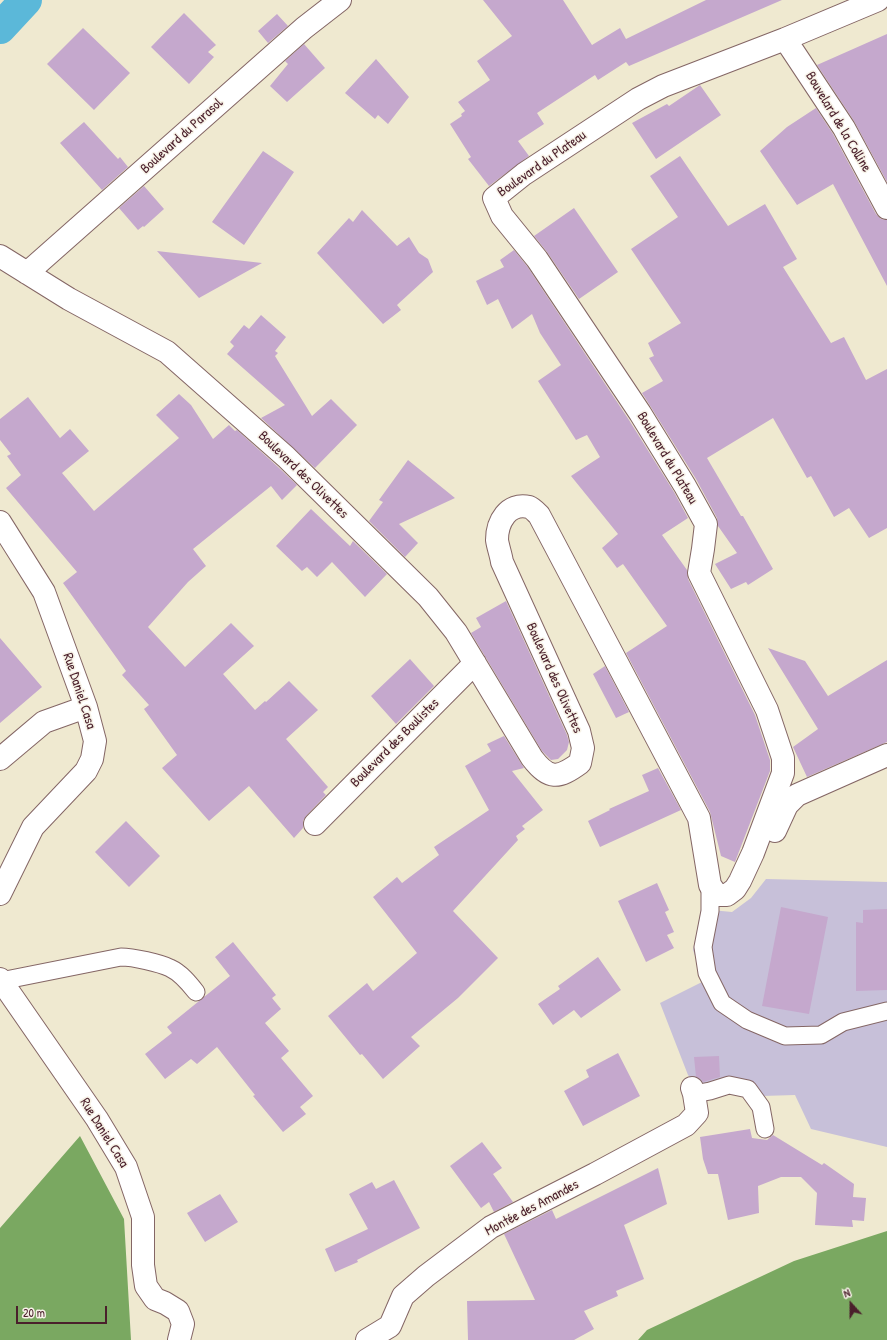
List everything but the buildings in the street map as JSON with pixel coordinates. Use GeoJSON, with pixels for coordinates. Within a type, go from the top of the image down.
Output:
{"type":"FeatureCollection","features":[{"type":"Feature","properties":{"kind":"street","name":"Boulevard du Parasol"},"geometry":{"type":"LineString","coordinates":[[27,273],[304,28],[340,0]]}},
{"type":"Feature","properties":{"kind":"street","name":"Boulevard du Plateau"},"geometry":{"type":"LineString","coordinates":[[753,853],[783,772],[783,758],[767,710],[699,573],[706,524],[685,486],[640,413],[537,259],[502,216],[494,198],[524,174],[638,99],[663,86],[785,39],[878,0]]}},
{"type":"Feature","properties":{"kind":"street","name":"Bouvelard de la Colline"},"geometry":{"type":"LineString","coordinates":[[785,39],[844,128],[887,208]]}},
{"type":"Feature","properties":{"kind":"street","name":"Boulevard des Olivettes"},"geometry":{"type":"LineString","coordinates":[[0,256],[69,299],[167,352],[286,457],[428,597],[456,632],[532,758],[541,770],[551,775],[567,772],[580,763],[583,748],[579,731],[502,562],[497,541],[498,528],[503,517],[510,509],[516,506],[530,507],[539,515],[549,532],[699,818],[710,885]]}},
{"type":"Feature","properties":{"kind":"street","name":"Rue Daniel Casa"},"geometry":{"type":"LineString","coordinates":[[0,522],[44,592],[86,707],[95,741],[92,760],[86,771],[33,827],[0,894]]}},
{"type":"Feature","properties":{"kind":"street","name":"Boulevard des Boulistes"},"geometry":{"type":"LineString","coordinates":[[315,824],[475,663]]}},
{"type":"Feature","properties":{"kind":"street"},"geometry":{"type":"LineString","coordinates":[[0,759],[44,722],[86,707]]}},
{"type":"Feature","properties":{"kind":"street"},"geometry":{"type":"LineString","coordinates":[[710,885],[717,894],[727,895],[735,889],[753,853],[774,833],[787,805],[797,795],[887,755]]}},
{"type":"Feature","properties":{"kind":"street","name":"Rue Daniel Casa"},"geometry":{"type":"LineString","coordinates":[[0,980],[97,1119],[126,1167],[143,1217],[143,1265],[146,1286],[155,1299],[178,1311],[183,1324],[179,1340]]}},
{"type":"Feature","properties":{"kind":"street","name":"Montée des Amandes"},"geometry":{"type":"LineString","coordinates":[[367,1340],[390,1326],[403,1296],[426,1276],[491,1227],[595,1174],[686,1125],[697,1113],[693,1091]]}},
{"type":"Feature","properties":{"kind":"lane"},"geometry":{"type":"LineString","coordinates":[[710,885],[710,911],[703,948],[707,973],[722,1003],[747,1020],[785,1036],[822,1035],[842,1022],[887,1011]]}},
{"type":"Feature","properties":{"kind":"lane"},"geometry":{"type":"LineString","coordinates":[[0,980],[121,957],[131,957],[171,968],[186,980],[196,992]]}},
{"type":"Feature","properties":{"kind":"lane"},"geometry":{"type":"LineString","coordinates":[[693,1091],[710,1091],[729,1085],[748,1089],[762,1107],[765,1128]]}},
{"type":"Feature","properties":{"kind":"shaded area"},"geometry":{"type":"Polygon","coordinates":[[[766,879],[887,882],[887,1147],[811,1129],[795,1095],[762,1096],[700,1088],[688,1075],[660,1003],[704,981],[693,950],[701,909],[732,912],[751,898],[766,879]]]}},
{"type":"Feature","properties":{"kind":"green space"},"geometry":{"type":"Polygon","coordinates":[[[80,1136],[124,1219],[131,1340],[0,1340],[0,1228],[80,1136]]]}},
{"type":"Feature","properties":{"kind":"green space"},"geometry":{"type":"Polygon","coordinates":[[[887,1231],[887,1340],[638,1340],[647,1330],[794,1261],[887,1231]]]}},
{"type":"Feature","properties":{"kind":"waterway"},"geometry":{"type":"LineString","coordinates":[[0,28],[26,0]]}}]}
